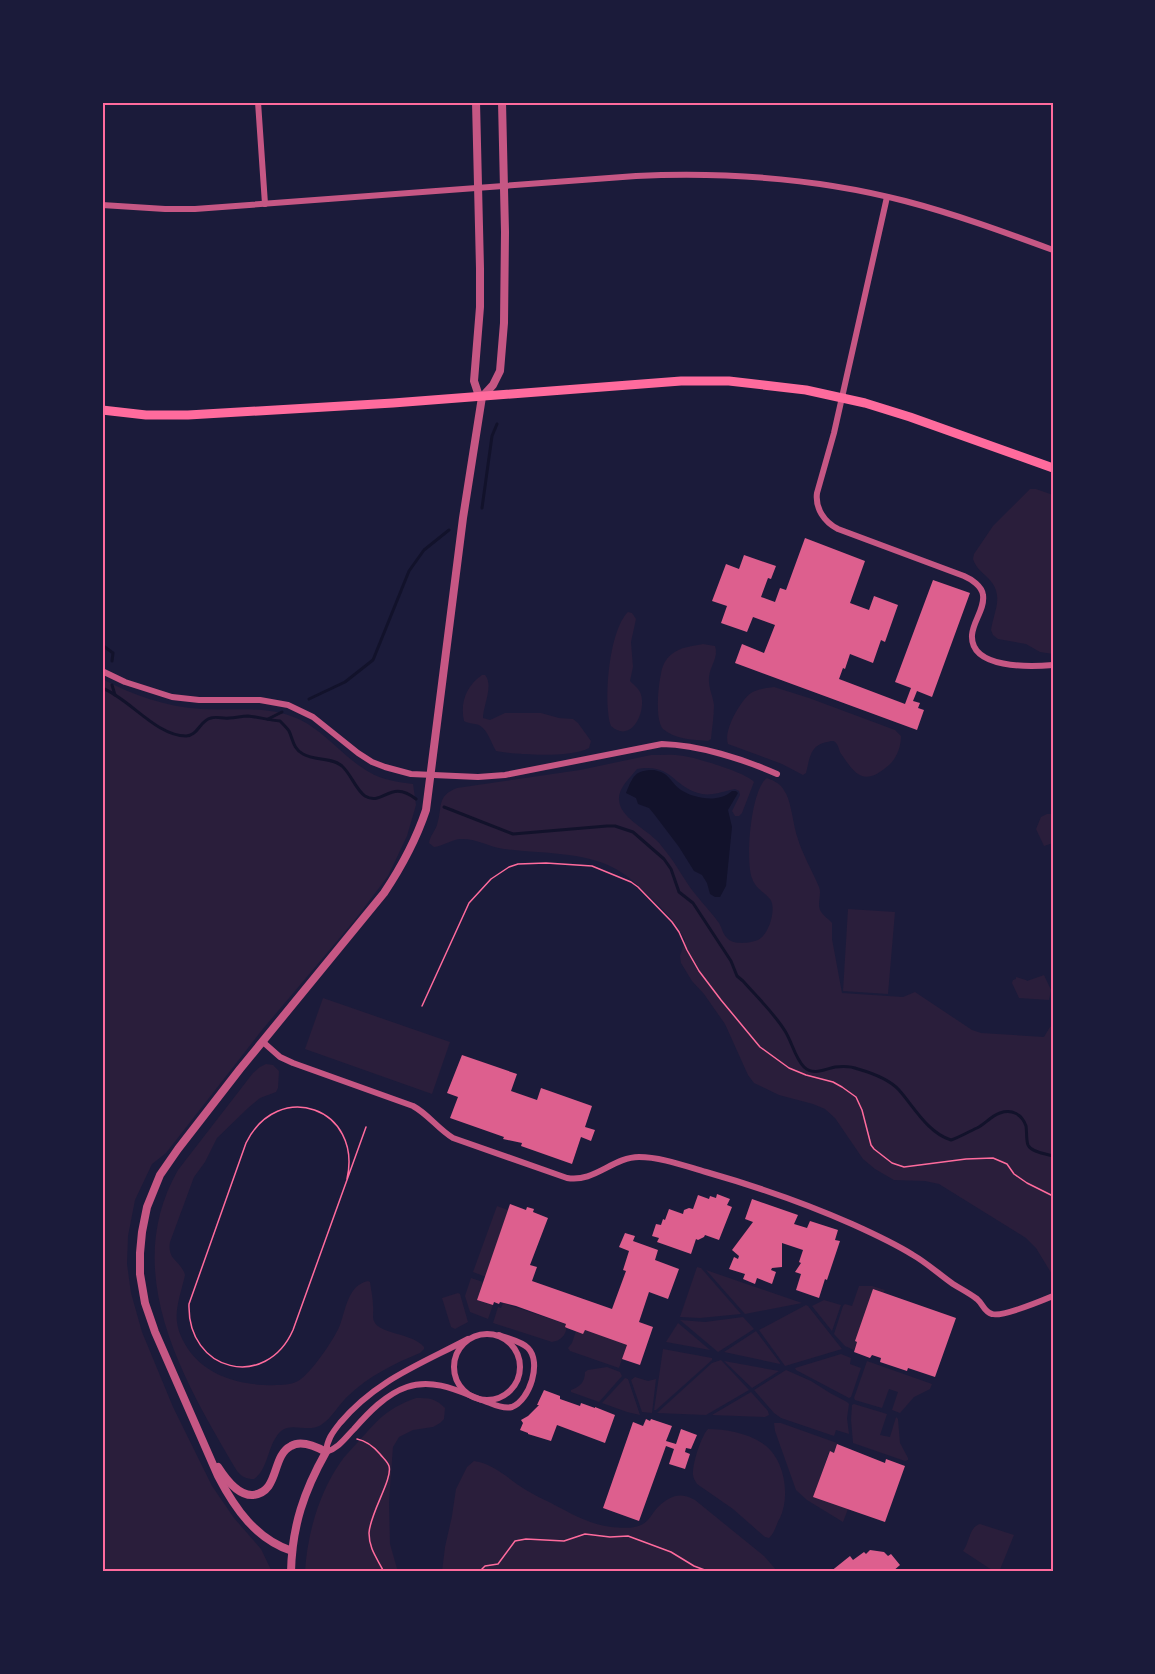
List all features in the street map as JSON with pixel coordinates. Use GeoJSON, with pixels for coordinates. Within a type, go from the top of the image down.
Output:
{"type":"FeatureCollection","features":[{"type":"Feature","properties":{"kind":"main road"},"geometry":{"type":"LineString","coordinates":[[102,410],[146,415],[188,415],[714,381],[772,385],[842,397],[910,417],[1053,468]]}},
{"type":"Feature","properties":{"kind":"street"},"geometry":{"type":"LineString","coordinates":[[258,102],[265,204]]}},
{"type":"Feature","properties":{"kind":"street"},"geometry":{"type":"LineString","coordinates":[[476,102],[480,307],[474,381],[482,397]]}},
{"type":"Feature","properties":{"kind":"street"},"geometry":{"type":"LineString","coordinates":[[292,1551],[263,1537],[228,1496],[143,1297],[140,1274],[141,1232],[150,1198],[165,1167],[263,1042],[362,922],[398,872],[415,840],[426,810],[464,511],[482,397],[493,385],[500,366],[505,277],[502,102]]}},
{"type":"Feature","properties":{"kind":"street"},"geometry":{"type":"LineString","coordinates":[[102,205],[175,210],[636,176],[698,175],[793,180],[848,188],[974,222],[1053,250]]}},
{"type":"Feature","properties":{"kind":"street"},"geometry":{"type":"LineString","coordinates":[[887,197],[834,433],[817,493],[817,503],[821,514],[830,525],[950,570],[977,585],[982,592],[982,603],[972,635],[973,645],[979,654],[988,659],[1012,664],[1053,665]]}},
{"type":"Feature","properties":{"kind":"street"},"geometry":{"type":"LineString","coordinates":[[102,671],[124,682],[172,697],[209,701],[260,700],[288,705],[313,717],[372,762],[400,772],[430,776],[505,775],[662,744],[678,744],[702,749],[777,774]]}},
{"type":"Feature","properties":{"kind":"street"},"geometry":{"type":"LineString","coordinates":[[263,1042],[280,1057],[293,1063],[413,1106],[453,1138],[567,1178],[584,1178],[618,1161],[633,1157],[654,1159],[693,1168],[773,1193],[839,1218],[913,1255],[976,1299],[985,1310],[993,1315],[1009,1312],[1053,1296]]}},
{"type":"Feature","properties":{"kind":"street"},"geometry":{"type":"LineString","coordinates":[[208,1452],[232,1484],[242,1492],[251,1495],[260,1493],[270,1485],[282,1454],[290,1446],[301,1443],[326,1452],[339,1446],[377,1406],[404,1388],[420,1384],[437,1384],[503,1407],[514,1406],[522,1399],[533,1379],[534,1362],[530,1349],[499,1335],[478,1334],[400,1373],[372,1392],[346,1416],[328,1439],[326,1452],[303,1500],[295,1529],[291,1572]]}},
{"type":"Feature","properties":{"kind":"street"},"geometry":{"type":"LineString","coordinates":[[468,1339],[456,1355],[455,1376],[460,1386],[468,1393],[488,1400],[500,1398],[509,1392],[517,1383],[521,1372],[516,1350],[509,1341],[499,1335]]}},
{"type":"Feature","properties":{"kind":"path"},"geometry":{"type":"LineString","coordinates":[[422,1006],[469,903],[490,879],[518,864],[592,866],[631,882],[672,922],[699,971],[760,1047],[789,1068],[833,1082],[856,1097],[862,1110],[871,1145],[892,1163],[904,1167],[993,1158],[1007,1164],[1027,1183],[1053,1196]]}},
{"type":"Feature","properties":{"kind":"path"},"geometry":{"type":"LineString","coordinates":[[348,1179],[350,1159],[345,1138],[333,1121],[324,1114],[294,1107],[274,1112],[257,1124],[246,1143],[189,1304],[191,1327],[201,1347],[208,1354],[226,1364],[248,1366],[268,1360],[282,1348],[293,1330],[348,1179],[366,1127]]}},
{"type":"Feature","properties":{"kind":"path"},"geometry":{"type":"LineString","coordinates":[[354,1440],[360,1439],[369,1444],[390,1470],[370,1522],[369,1535],[372,1551],[384,1572]]}},
{"type":"Feature","properties":{"kind":"path"},"geometry":{"type":"LineString","coordinates":[[479,1572],[486,1566],[498,1564],[515,1541],[564,1540],[585,1534],[633,1537],[671,1552],[694,1566],[710,1572]]}},
{"type":"Feature","properties":{"kind":"shaded area"},"geometry":{"type":"Polygon","coordinates":[[[1030,489],[1053,495],[1053,654],[1040,652],[1026,644],[998,639],[993,635],[991,630],[997,603],[996,591],[973,559],[993,526],[1030,489]]]}},
{"type":"Feature","properties":{"kind":"shaded area"},"geometry":{"type":"Polygon","coordinates":[[[628,612],[632,613],[636,619],[631,642],[633,667],[630,681],[640,692],[642,707],[632,728],[619,731],[611,726],[609,715],[609,667],[616,634],[621,621],[628,612]]]}},
{"type":"Feature","properties":{"kind":"shaded area"},"geometry":{"type":"Polygon","coordinates":[[[703,644],[715,646],[716,650],[709,677],[714,705],[711,739],[708,741],[684,738],[663,729],[660,725],[658,711],[660,679],[666,660],[679,650],[703,644]]]}},
{"type":"Feature","properties":{"kind":"shaded area"},"geometry":{"type":"Polygon","coordinates":[[[485,675],[488,684],[483,718],[490,720],[505,713],[541,713],[573,719],[591,741],[589,748],[557,754],[516,754],[496,751],[482,727],[464,721],[463,708],[466,695],[476,679],[485,675]]]}},
{"type":"Feature","properties":{"kind":"shaded area"},"geometry":{"type":"Polygon","coordinates":[[[102,679],[138,695],[175,706],[261,710],[285,714],[315,729],[374,775],[413,784],[416,805],[407,836],[388,876],[354,921],[262,1030],[166,1153],[152,1164],[135,1200],[128,1236],[127,1264],[131,1293],[142,1332],[173,1407],[212,1486],[234,1518],[261,1549],[272,1572],[102,1572],[102,679]]]}},
{"type":"Feature","properties":{"kind":"shaded area"},"geometry":{"type":"Polygon","coordinates":[[[774,687],[895,730],[901,736],[899,748],[892,762],[874,775],[862,776],[847,763],[835,742],[830,741],[814,749],[806,773],[803,775],[782,764],[728,744],[730,724],[742,703],[753,692],[774,687]]]}},
{"type":"Feature","properties":{"kind":"shaded area"},"geometry":{"type":"Polygon","coordinates":[[[651,755],[680,755],[732,770],[754,782],[739,816],[735,816],[732,811],[740,795],[739,791],[735,789],[702,794],[684,787],[666,773],[649,768],[637,769],[625,783],[619,796],[620,806],[624,812],[661,845],[692,890],[719,923],[728,939],[743,943],[758,940],[766,933],[772,915],[770,899],[753,881],[749,857],[753,810],[761,784],[767,778],[780,785],[787,796],[799,843],[819,887],[820,910],[832,923],[832,939],[842,993],[903,997],[915,992],[972,1030],[981,1033],[1044,1037],[1053,1025],[1053,1276],[1036,1248],[1026,1238],[939,1184],[894,1180],[863,1159],[835,1118],[825,1109],[779,1095],[754,1083],[748,1075],[725,1024],[681,963],[680,956],[685,940],[681,933],[659,905],[622,873],[588,858],[504,849],[466,839],[434,847],[429,843],[437,825],[443,798],[457,788],[580,770],[651,755]]]}},
{"type":"Feature","properties":{"kind":"shaded area"},"geometry":{"type":"Polygon","coordinates":[[[654,770],[663,773],[677,787],[693,796],[714,798],[727,795],[732,791],[738,793],[728,810],[732,827],[726,886],[720,897],[710,894],[702,875],[694,871],[649,808],[638,804],[636,798],[626,793],[636,775],[643,771],[654,770]]]}},
{"type":"Feature","properties":{"kind":"shaded area"},"geometry":{"type":"Polygon","coordinates":[[[1053,814],[1053,843],[1044,846],[1036,829],[1041,817],[1053,814]]]}},
{"type":"Feature","properties":{"kind":"shaded area"},"geometry":{"type":"Polygon","coordinates":[[[848,909],[895,912],[888,994],[843,991],[848,909]]]}},
{"type":"Feature","properties":{"kind":"shaded area"},"geometry":{"type":"Polygon","coordinates":[[[1044,975],[1051,990],[1049,1000],[1019,998],[1012,983],[1016,977],[1027,981],[1044,975]]]}},
{"type":"Feature","properties":{"kind":"shaded area"},"geometry":{"type":"Polygon","coordinates":[[[323,998],[450,1042],[432,1094],[305,1049],[323,998]]]}},
{"type":"Feature","properties":{"kind":"shaded area"},"geometry":{"type":"Polygon","coordinates":[[[266,1064],[273,1065],[279,1071],[276,1092],[260,1098],[217,1138],[205,1162],[194,1177],[170,1242],[172,1257],[181,1266],[185,1275],[177,1313],[182,1339],[200,1362],[221,1376],[251,1384],[291,1384],[308,1373],[321,1356],[340,1325],[352,1292],[361,1283],[368,1281],[372,1297],[373,1319],[377,1325],[382,1329],[419,1342],[424,1349],[365,1382],[349,1395],[321,1425],[311,1428],[285,1428],[276,1436],[259,1475],[254,1479],[249,1479],[237,1471],[179,1363],[166,1325],[157,1287],[155,1248],[161,1209],[178,1170],[253,1073],[266,1064]]]}},
{"type":"Feature","properties":{"kind":"shaded area"},"geometry":{"type":"Polygon","coordinates":[[[497,1206],[508,1210],[486,1277],[473,1272],[497,1206]]]}},
{"type":"Feature","properties":{"kind":"shaded area"},"geometry":{"type":"Polygon","coordinates":[[[697,1267],[701,1268],[741,1314],[700,1318],[680,1317],[697,1267]]]}},
{"type":"Feature","properties":{"kind":"shaded area"},"geometry":{"type":"Polygon","coordinates":[[[706,1270],[802,1303],[745,1314],[706,1270]]]}},
{"type":"Feature","properties":{"kind":"shaded area"},"geometry":{"type":"Polygon","coordinates":[[[471,1278],[483,1282],[477,1300],[493,1305],[488,1319],[470,1312],[465,1296],[471,1278]]]}},
{"type":"Feature","properties":{"kind":"shaded area"},"geometry":{"type":"Polygon","coordinates":[[[859,1286],[872,1286],[885,1290],[855,1341],[857,1342],[854,1350],[845,1346],[834,1334],[843,1306],[845,1304],[852,1306],[859,1286]]]}},
{"type":"Feature","properties":{"kind":"shaded area"},"geometry":{"type":"Polygon","coordinates":[[[458,1293],[468,1322],[455,1329],[451,1327],[442,1298],[458,1293]]]}},
{"type":"Feature","properties":{"kind":"shaded area"},"geometry":{"type":"Polygon","coordinates":[[[824,1300],[841,1305],[832,1331],[812,1306],[824,1300]]]}},
{"type":"Feature","properties":{"kind":"shaded area"},"geometry":{"type":"Polygon","coordinates":[[[503,1303],[566,1324],[565,1334],[561,1339],[552,1342],[493,1323],[498,1307],[501,1308],[503,1303]]]}},
{"type":"Feature","properties":{"kind":"shaded area"},"geometry":{"type":"Polygon","coordinates":[[[806,1305],[842,1349],[785,1366],[759,1330],[806,1305]]]}},
{"type":"Feature","properties":{"kind":"shaded area"},"geometry":{"type":"Polygon","coordinates":[[[743,1317],[754,1329],[718,1352],[680,1320],[705,1322],[743,1317]]]}},
{"type":"Feature","properties":{"kind":"shaded area"},"geometry":{"type":"Polygon","coordinates":[[[678,1323],[710,1350],[666,1342],[678,1323]]]}},
{"type":"Feature","properties":{"kind":"shaded area"},"geometry":{"type":"Polygon","coordinates":[[[585,1330],[627,1345],[619,1368],[570,1351],[568,1348],[576,1331],[585,1330]]]}},
{"type":"Feature","properties":{"kind":"shaded area"},"geometry":{"type":"Polygon","coordinates":[[[756,1331],[780,1363],[780,1364],[724,1352],[756,1331]]]}},
{"type":"Feature","properties":{"kind":"shaded area"},"geometry":{"type":"Polygon","coordinates":[[[663,1349],[712,1358],[712,1360],[654,1410],[663,1349]]]}},
{"type":"Feature","properties":{"kind":"shaded area"},"geometry":{"type":"Polygon","coordinates":[[[841,1354],[851,1358],[850,1364],[861,1368],[849,1398],[795,1368],[841,1354]]]}},
{"type":"Feature","properties":{"kind":"shaded area"},"geometry":{"type":"Polygon","coordinates":[[[721,1360],[749,1390],[706,1415],[657,1413],[712,1363],[721,1360]]]}},
{"type":"Feature","properties":{"kind":"shaded area"},"geometry":{"type":"Polygon","coordinates":[[[724,1361],[779,1371],[752,1388],[724,1361]]]}},
{"type":"Feature","properties":{"kind":"shaded area"},"geometry":{"type":"Polygon","coordinates":[[[867,1361],[932,1384],[930,1389],[914,1397],[900,1413],[892,1410],[898,1392],[889,1389],[882,1408],[855,1400],[867,1361]]]}},
{"type":"Feature","properties":{"kind":"shaded area"},"geometry":{"type":"Polygon","coordinates":[[[607,1367],[620,1372],[622,1376],[599,1402],[571,1392],[581,1384],[585,1372],[607,1367]]]}},
{"type":"Feature","properties":{"kind":"shaded area"},"geometry":{"type":"Polygon","coordinates":[[[786,1370],[811,1381],[849,1404],[847,1418],[849,1434],[836,1430],[834,1436],[781,1418],[774,1413],[754,1390],[786,1370]]]}},
{"type":"Feature","properties":{"kind":"shaded area"},"geometry":{"type":"Polygon","coordinates":[[[635,1377],[648,1381],[656,1379],[652,1413],[642,1412],[631,1380],[635,1377]]]}},
{"type":"Feature","properties":{"kind":"shaded area"},"geometry":{"type":"Polygon","coordinates":[[[625,1378],[628,1379],[640,1415],[602,1403],[625,1378]]]}},
{"type":"Feature","properties":{"kind":"shaded area"},"geometry":{"type":"Polygon","coordinates":[[[751,1392],[769,1415],[765,1417],[712,1415],[751,1392]]]}},
{"type":"Feature","properties":{"kind":"shaded area"},"geometry":{"type":"Polygon","coordinates":[[[416,1398],[432,1399],[438,1402],[445,1408],[444,1419],[433,1427],[413,1430],[399,1437],[393,1447],[389,1502],[390,1544],[398,1572],[305,1572],[308,1544],[315,1515],[326,1487],[340,1463],[384,1416],[397,1406],[416,1398]]]}},
{"type":"Feature","properties":{"kind":"shaded area"},"geometry":{"type":"Polygon","coordinates":[[[854,1404],[887,1414],[880,1435],[890,1437],[896,1417],[898,1419],[900,1443],[908,1460],[905,1461],[853,1443],[851,1420],[854,1404]]]}},
{"type":"Feature","properties":{"kind":"shaded area"},"geometry":{"type":"Polygon","coordinates":[[[774,1423],[781,1423],[837,1443],[834,1453],[829,1452],[814,1496],[848,1509],[843,1522],[807,1500],[796,1490],[774,1423]]]}},
{"type":"Feature","properties":{"kind":"shaded area"},"geometry":{"type":"Polygon","coordinates":[[[708,1429],[743,1434],[762,1443],[776,1457],[783,1477],[785,1498],[780,1518],[769,1538],[697,1484],[693,1475],[695,1458],[708,1429]]]}},
{"type":"Feature","properties":{"kind":"shaded area"},"geometry":{"type":"Polygon","coordinates":[[[474,1461],[495,1469],[529,1492],[572,1514],[587,1521],[611,1527],[640,1526],[667,1500],[676,1496],[690,1498],[764,1556],[778,1572],[442,1572],[456,1489],[467,1467],[474,1461]]]}},
{"type":"Feature","properties":{"kind":"shaded area"},"geometry":{"type":"Polygon","coordinates":[[[980,1524],[1014,1535],[999,1572],[995,1572],[963,1551],[972,1531],[980,1524]]]}},
{"type":"Feature","properties":{"kind":"building"},"geometry":{"type":"Polygon","coordinates":[[[805,538],[865,561],[850,603],[869,610],[874,596],[898,605],[885,642],[881,640],[873,663],[850,654],[839,679],[905,704],[911,688],[895,682],[933,580],[970,593],[932,697],[917,691],[913,701],[920,703],[918,708],[924,710],[917,730],[735,663],[742,644],[764,653],[775,625],[753,617],[747,632],[721,623],[727,606],[712,601],[726,564],[739,569],[744,555],[776,566],[771,579],[768,578],[761,597],[775,602],[780,588],[786,590],[805,538]]]}},
{"type":"Feature","properties":{"kind":"building"},"geometry":{"type":"Polygon","coordinates":[[[462,1055],[517,1074],[511,1091],[537,1100],[541,1088],[592,1106],[585,1127],[595,1130],[591,1141],[581,1137],[572,1164],[521,1146],[522,1143],[503,1139],[504,1137],[450,1118],[458,1097],[447,1093],[462,1055]]]}},
{"type":"Feature","properties":{"kind":"building"},"geometry":{"type":"Polygon","coordinates":[[[717,1194],[730,1199],[727,1205],[732,1207],[719,1240],[705,1235],[696,1239],[691,1254],[657,1242],[659,1238],[652,1236],[656,1224],[661,1225],[669,1209],[683,1214],[684,1210],[693,1209],[698,1195],[709,1199],[710,1196],[716,1198],[717,1194]]]}},
{"type":"Feature","properties":{"kind":"building"},"geometry":{"type":"Polygon","coordinates":[[[752,1199],[798,1215],[794,1224],[807,1228],[810,1221],[838,1230],[835,1240],[840,1241],[819,1298],[796,1290],[801,1274],[795,1272],[801,1263],[799,1262],[803,1250],[782,1243],[782,1267],[772,1268],[771,1270],[776,1272],[772,1284],[757,1278],[755,1284],[743,1279],[745,1274],[729,1269],[734,1257],[738,1259],[739,1256],[732,1250],[753,1222],[745,1219],[752,1199]]]}},
{"type":"Feature","properties":{"kind":"building"},"geometry":{"type":"Polygon","coordinates":[[[510,1204],[526,1210],[527,1207],[534,1209],[533,1212],[548,1218],[530,1265],[537,1267],[532,1281],[612,1309],[626,1271],[623,1270],[629,1251],[619,1247],[625,1233],[635,1236],[633,1241],[658,1250],[655,1260],[679,1269],[668,1299],[649,1292],[639,1322],[653,1327],[640,1365],[622,1359],[627,1345],[585,1330],[583,1334],[565,1327],[566,1324],[516,1306],[500,1302],[499,1304],[494,1302],[493,1305],[477,1300],[510,1204]]]}},
{"type":"Feature","properties":{"kind":"building"},"geometry":{"type":"Polygon","coordinates":[[[873,1289],[956,1318],[935,1377],[908,1368],[907,1371],[880,1362],[881,1358],[872,1355],[870,1358],[854,1352],[857,1342],[855,1341],[873,1289]]]}},
{"type":"Feature","properties":{"kind":"building"},"geometry":{"type":"Polygon","coordinates":[[[544,1390],[560,1396],[560,1399],[580,1406],[581,1403],[595,1407],[615,1415],[605,1443],[557,1425],[551,1441],[520,1430],[523,1423],[521,1420],[539,1405],[537,1405],[544,1390]]]}},
{"type":"Feature","properties":{"kind":"building"},"geometry":{"type":"Polygon","coordinates":[[[646,1419],[672,1426],[666,1441],[676,1444],[681,1429],[697,1435],[691,1449],[686,1448],[685,1452],[690,1454],[685,1469],[669,1464],[674,1449],[666,1446],[639,1521],[603,1508],[633,1422],[643,1426],[646,1419]]]}},
{"type":"Feature","properties":{"kind":"building"},"geometry":{"type":"Polygon","coordinates":[[[837,1444],[885,1463],[886,1459],[905,1466],[885,1522],[813,1497],[830,1451],[834,1453],[837,1444]]]}},
{"type":"Feature","properties":{"kind":"building"},"geometry":{"type":"Polygon","coordinates":[[[870,1550],[884,1552],[888,1556],[891,1554],[900,1565],[892,1572],[830,1572],[850,1556],[853,1560],[870,1550]]]}},
{"type":"Feature","properties":{"kind":"waterway"},"geometry":{"type":"LineString","coordinates":[[482,508],[492,436],[497,424]]}},
{"type":"Feature","properties":{"kind":"waterway"},"geometry":{"type":"LineString","coordinates":[[309,699],[345,682],[373,660],[409,571],[424,550],[449,530]]}},
{"type":"Feature","properties":{"kind":"waterway"},"geometry":{"type":"LineString","coordinates":[[102,645],[113,653],[112,661]]}},
{"type":"Feature","properties":{"kind":"waterway"},"geometry":{"type":"LineString","coordinates":[[112,685],[115,695]]}},
{"type":"Feature","properties":{"kind":"waterway"},"geometry":{"type":"LineString","coordinates":[[102,688],[164,730],[175,734],[190,735],[207,719],[213,717],[248,716],[280,721],[289,731],[295,747],[300,752],[313,758],[338,763],[365,796],[377,798],[400,791],[416,799]]}},
{"type":"Feature","properties":{"kind":"waterway"},"geometry":{"type":"LineString","coordinates":[[268,719],[282,712]]}},
{"type":"Feature","properties":{"kind":"waterway"},"geometry":{"type":"LineString","coordinates":[[444,807],[513,834],[607,826],[633,832],[664,859],[671,869],[679,892],[693,903],[731,961],[737,976],[781,1024],[804,1067],[815,1071],[844,1066],[880,1077],[899,1090],[928,1126],[951,1140],[977,1128],[997,1114],[1012,1112],[1024,1122],[1027,1143],[1030,1147],[1053,1156]]}}]}
